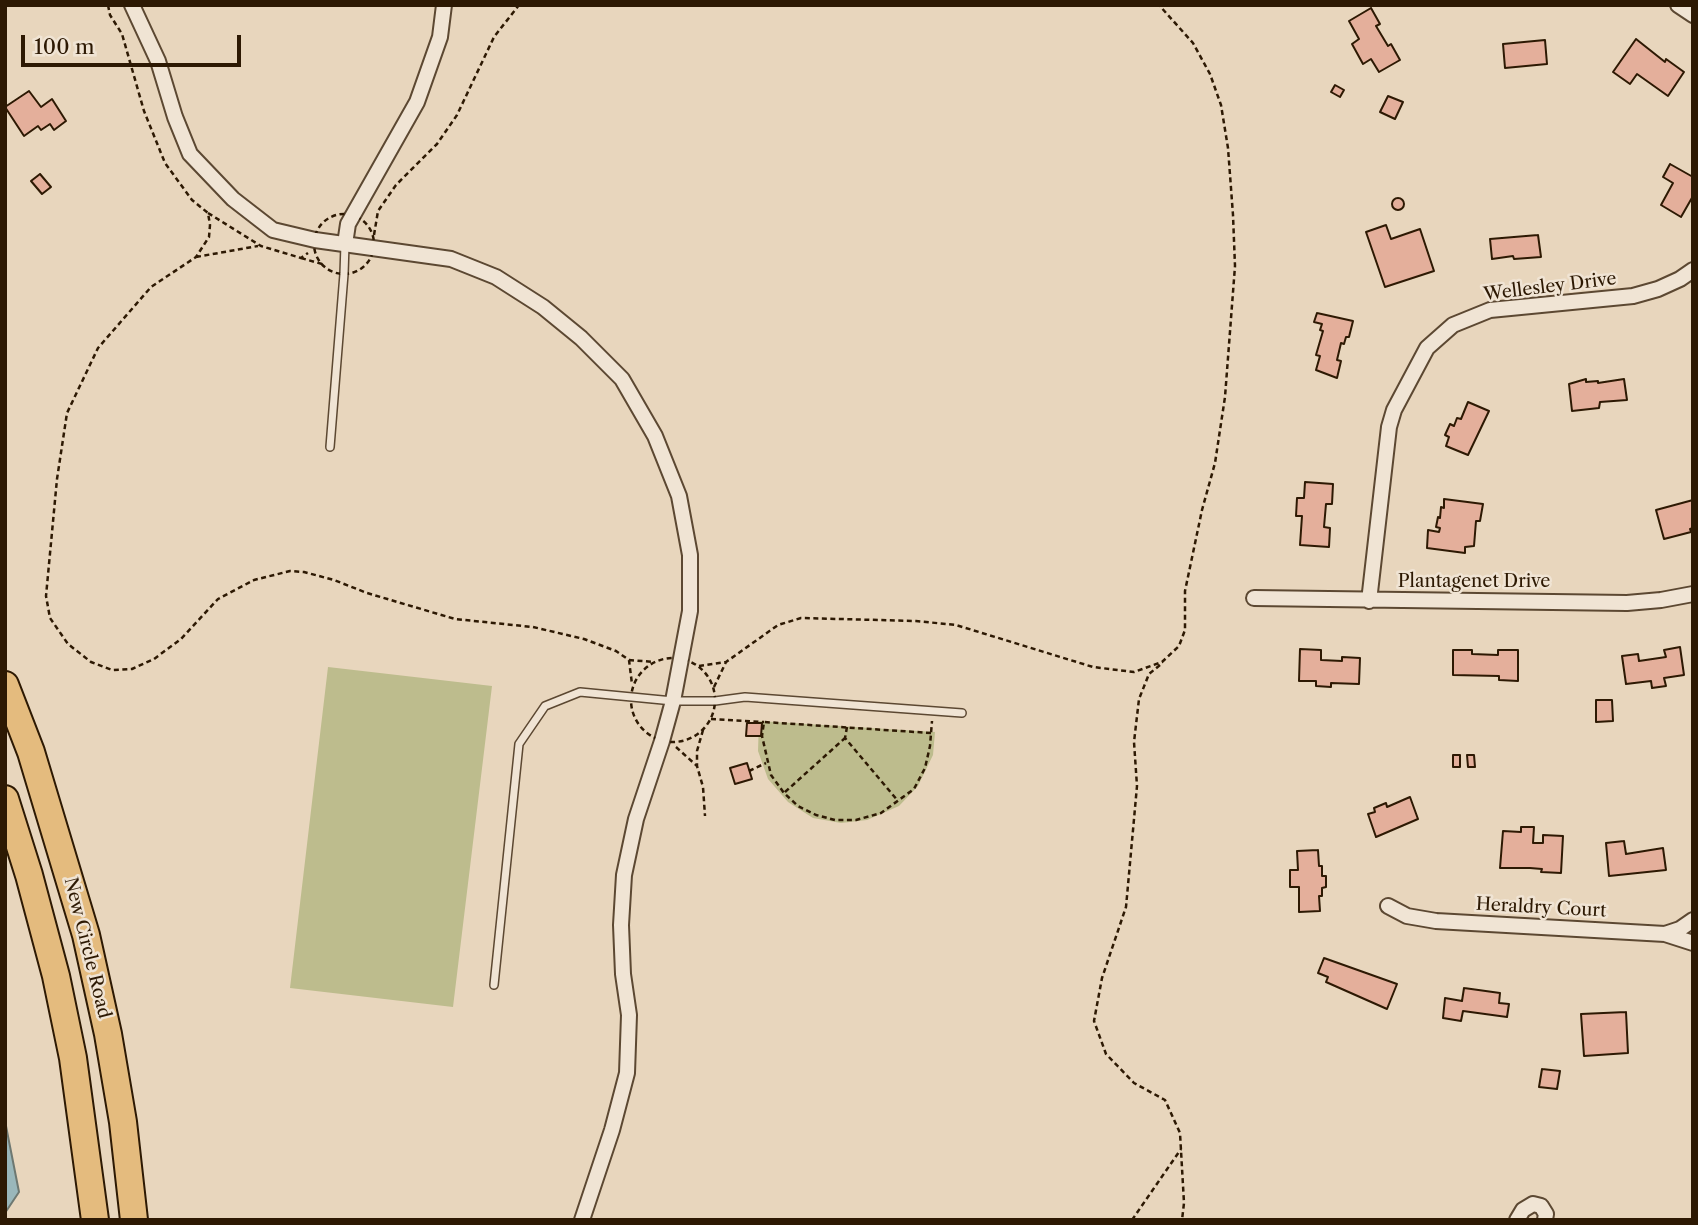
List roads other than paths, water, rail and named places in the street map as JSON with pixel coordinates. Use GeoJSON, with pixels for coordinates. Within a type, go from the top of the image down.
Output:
{"type":"FeatureCollection","features":[{"type":"Feature","properties":{"kind":"highway","name":"New Circle Road"},"geometry":{"type":"LineString","coordinates":[[5,685],[31,752],[86,935],[119,1097],[134,1220]]}},
{"type":"Feature","properties":{"kind":"highway","name":"New Circle Road"},"geometry":{"type":"LineString","coordinates":[[5,799],[56,976],[73,1058],[95,1220]]}},
{"type":"Feature","properties":{"kind":"street"},"geometry":{"type":"LineString","coordinates":[[132,5],[158,61],[175,117],[190,154],[233,200],[273,230],[451,260],[496,276],[581,338],[622,379],[654,436],[679,496],[690,555],[690,611],[673,701],[636,819],[624,875],[621,925],[623,974],[629,1015],[627,1073],[612,1130],[582,1220]]}},
{"type":"Feature","properties":{"kind":"street"},"geometry":{"type":"LineString","coordinates":[[345,244],[348,224],[417,102],[440,37],[444,5]]}},
{"type":"Feature","properties":{"kind":"street"},"geometry":{"type":"LineString","coordinates":[[1678,5],[1693,15]]}},
{"type":"Feature","properties":{"kind":"street","name":"Wellesley Drive"},"geometry":{"type":"LineString","coordinates":[[1369,601],[1389,427],[1394,410],[1417,363],[1433,341],[1453,325],[1490,310],[1633,296],[1658,289],[1693,270]]}},
{"type":"Feature","properties":{"kind":"street","name":"Plantagenet Drive"},"geometry":{"type":"LineString","coordinates":[[1254,598],[1627,603],[1693,594]]}},
{"type":"Feature","properties":{"kind":"street","name":"Heraldry Court"},"geometry":{"type":"LineString","coordinates":[[1388,906],[1407,916],[1436,921],[1665,934],[1693,943]]}},
{"type":"Feature","properties":{"kind":"street"},"geometry":{"type":"LineString","coordinates":[[1665,934],[1680,929],[1693,920]]}},
{"type":"Feature","properties":{"kind":"street"},"geometry":{"type":"LineString","coordinates":[[1517,1220],[1523,1210],[1533,1204],[1541,1206],[1546,1214],[1545,1220]]}},
{"type":"Feature","properties":{"kind":"lane"},"geometry":{"type":"LineString","coordinates":[[330,447],[345,244]]}},
{"type":"Feature","properties":{"kind":"lane"},"geometry":{"type":"LineString","coordinates":[[494,985],[519,744],[545,706],[580,692],[673,701],[715,702],[745,697],[962,713]]}},
{"type":"Feature","properties":{"kind":"water"},"geometry":{"type":"Polygon","coordinates":[[[5,1121],[19,1192],[5,1213],[5,1121]]]}}]}
